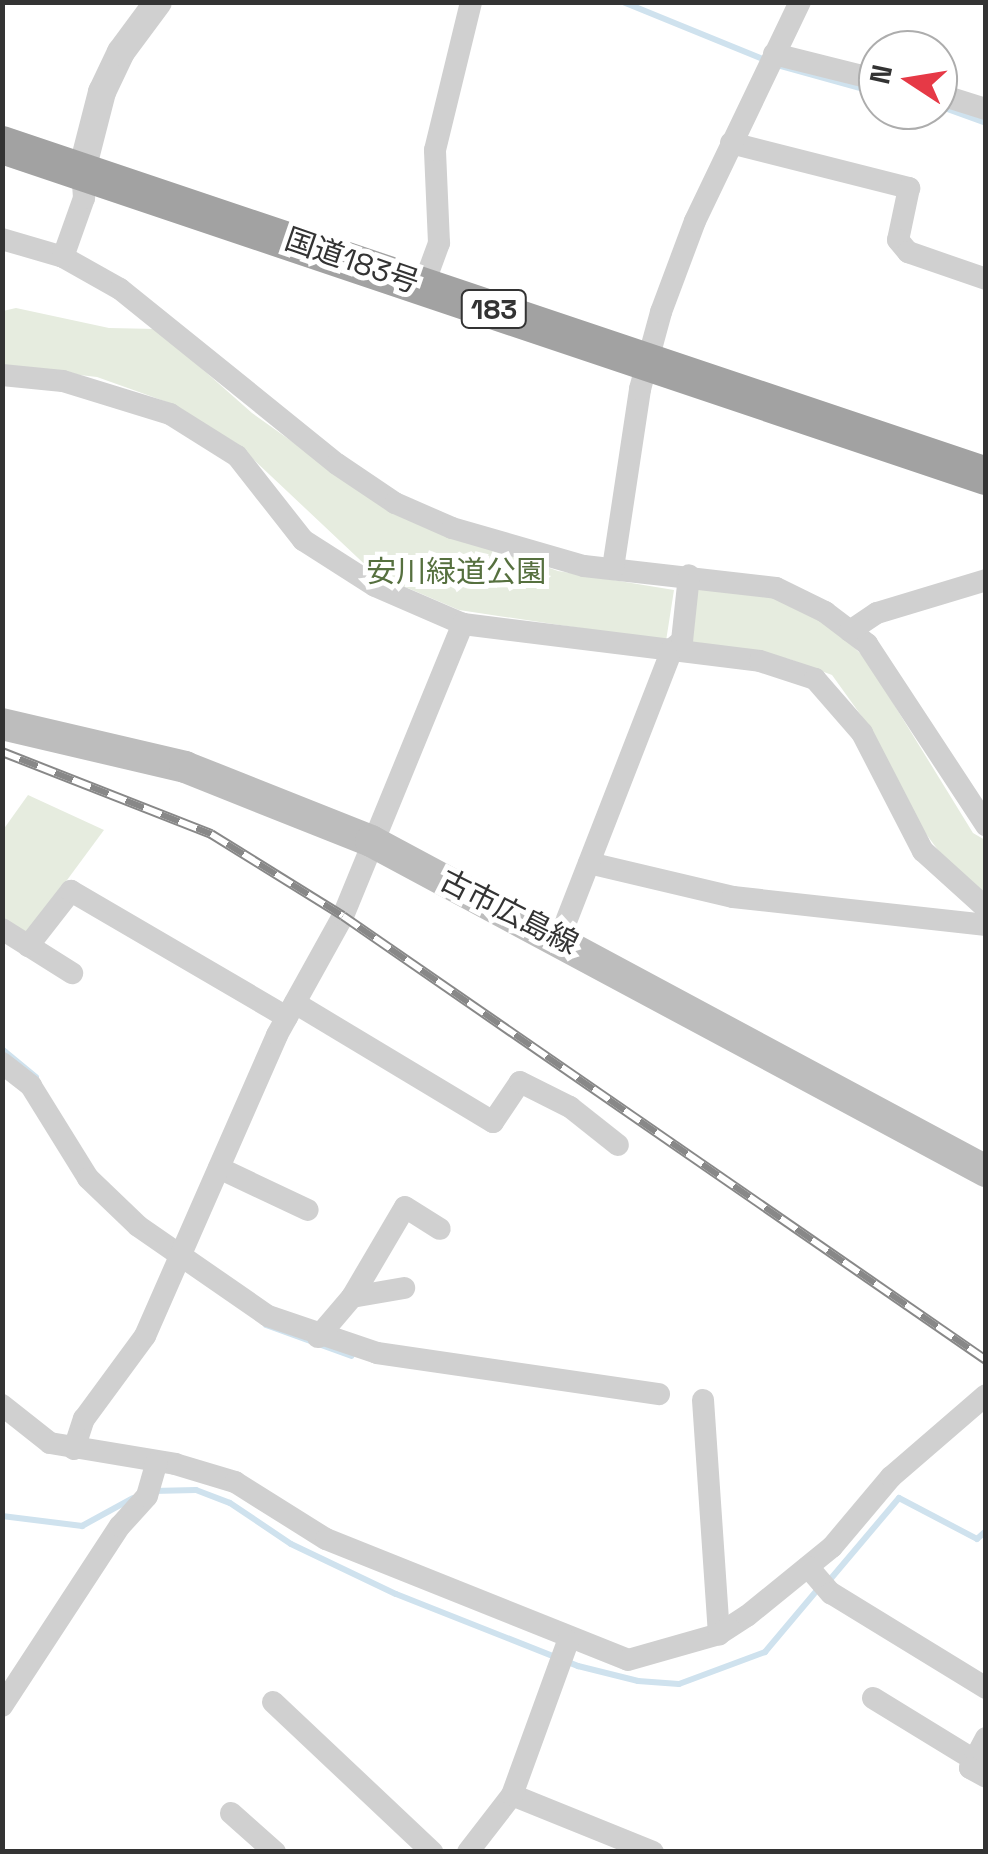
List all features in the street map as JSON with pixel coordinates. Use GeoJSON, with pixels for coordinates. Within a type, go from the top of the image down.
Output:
{"type":"FeatureCollection","features":[{"type":"Feature","properties":{"kind":"highway","name":"国道183号"},"geometry":{"type":"LineString","coordinates":[[2,145],[986,476]]}},
{"type":"Feature","properties":{"kind":"main road","name":"古市広島線"},"geometry":{"type":"LineString","coordinates":[[2,724],[184,767],[371,841],[560,937],[986,1170]]}},
{"type":"Feature","properties":{"kind":"street"},"geometry":{"type":"LineString","coordinates":[[62,256],[84,198],[82,170],[102,92],[121,52],[158,2]]}},
{"type":"Feature","properties":{"kind":"street"},"geometry":{"type":"LineString","coordinates":[[424,284],[439,243],[435,150],[471,2]]}},
{"type":"Feature","properties":{"kind":"street"},"geometry":{"type":"LineString","coordinates":[[613,568],[646,362],[695,221],[800,2]]}},
{"type":"Feature","properties":{"kind":"street"},"geometry":{"type":"LineString","coordinates":[[770,62],[858,77]]}},
{"type":"Feature","properties":{"kind":"street"},"geometry":{"type":"LineString","coordinates":[[958,100],[986,109]]}},
{"type":"Feature","properties":{"kind":"street"},"geometry":{"type":"LineString","coordinates":[[731,142],[908,188],[898,240],[908,252],[986,279]]}},
{"type":"Feature","properties":{"kind":"street"},"geometry":{"type":"LineString","coordinates":[[2,239],[62,256],[120,290],[309,442],[396,502],[452,528],[613,568],[776,588],[850,631],[867,644],[986,824]]}},
{"type":"Feature","properties":{"kind":"street"},"geometry":{"type":"LineString","coordinates":[[2,375],[63,381],[170,414],[237,456],[304,540],[374,586],[463,624],[760,661],[815,679],[862,733],[923,852],[986,908]]}},
{"type":"Feature","properties":{"kind":"street"},"geometry":{"type":"LineString","coordinates":[[560,937],[672,649],[682,640],[689,575]]}},
{"type":"Feature","properties":{"kind":"street"},"geometry":{"type":"LineString","coordinates":[[850,631],[878,613],[986,580]]}},
{"type":"Feature","properties":{"kind":"street"},"geometry":{"type":"LineString","coordinates":[[74,1449],[84,1419],[145,1336],[291,1010],[350,902],[371,841],[463,624]]}},
{"type":"Feature","properties":{"kind":"street"},"geometry":{"type":"LineString","coordinates":[[589,863],[733,896],[986,926]]}},
{"type":"Feature","properties":{"kind":"street"},"geometry":{"type":"LineString","coordinates":[[28,946],[71,891],[494,1122],[520,1082],[570,1107],[618,1145]]}},
{"type":"Feature","properties":{"kind":"street"},"geometry":{"type":"LineString","coordinates":[[2,930],[72,973]]}},
{"type":"Feature","properties":{"kind":"street"},"geometry":{"type":"LineString","coordinates":[[2,1063],[31,1086],[88,1178],[138,1226],[268,1316],[318,1337],[377,1353],[659,1394]]}},
{"type":"Feature","properties":{"kind":"street"},"geometry":{"type":"LineString","coordinates":[[219,1168],[308,1210]]}},
{"type":"Feature","properties":{"kind":"street"},"geometry":{"type":"LineString","coordinates":[[318,1337],[352,1297],[405,1208],[440,1229]]}},
{"type":"Feature","properties":{"kind":"street"},"geometry":{"type":"LineString","coordinates":[[352,1297],[404,1288]]}},
{"type":"Feature","properties":{"kind":"street"},"geometry":{"type":"LineString","coordinates":[[2,1405],[50,1443],[157,1462],[236,1482],[326,1539],[568,1640],[628,1660],[719,1634],[808,1567],[890,1476],[986,1394]]}},
{"type":"Feature","properties":{"kind":"street"},"geometry":{"type":"LineString","coordinates":[[703,1400],[719,1634]]}},
{"type":"Feature","properties":{"kind":"street"},"geometry":{"type":"LineString","coordinates":[[2,1706],[120,1526],[147,1496],[157,1462]]}},
{"type":"Feature","properties":{"kind":"street"},"geometry":{"type":"LineString","coordinates":[[808,1567],[832,1593],[986,1688]]}},
{"type":"Feature","properties":{"kind":"street"},"geometry":{"type":"LineString","coordinates":[[468,1852],[512,1795],[568,1640]]}},
{"type":"Feature","properties":{"kind":"street"},"geometry":{"type":"LineString","coordinates":[[873,1698],[980,1768],[986,1738]]}},
{"type":"Feature","properties":{"kind":"street"},"geometry":{"type":"LineString","coordinates":[[272,1702],[432,1852]]}},
{"type":"Feature","properties":{"kind":"street"},"geometry":{"type":"LineString","coordinates":[[512,1795],[653,1852]]}},
{"type":"Feature","properties":{"kind":"street"},"geometry":{"type":"LineString","coordinates":[[232,1812],[275,1852]]}},
{"type":"Feature","properties":{"kind":"green space","name":"安川緑道公園"},"geometry":{"type":"Polygon","coordinates":[[[16,308],[109,328],[157,329],[252,413],[391,512],[558,571],[674,590],[666,641],[459,610],[375,574],[236,443],[167,402],[97,377],[3,366],[3,311],[16,308]]]}},
{"type":"Feature","properties":{"kind":"green space"},"geometry":{"type":"Polygon","coordinates":[[[698,586],[777,595],[826,621],[866,659],[973,833],[985,840],[985,893],[952,869],[915,819],[868,725],[832,675],[789,659],[691,643],[698,586]]]}},
{"type":"Feature","properties":{"kind":"green space"},"geometry":{"type":"Polygon","coordinates":[[[28,795],[104,830],[25,937],[3,922],[3,830],[28,795]]]}},
{"type":"Feature","properties":{"kind":"waterway"},"geometry":{"type":"LineString","coordinates":[[623,2],[765,60]]}},
{"type":"Feature","properties":{"kind":"waterway"},"geometry":{"type":"LineString","coordinates":[[781,66],[858,87]]}},
{"type":"Feature","properties":{"kind":"waterway"},"geometry":{"type":"LineString","coordinates":[[958,113],[986,123]]}},
{"type":"Feature","properties":{"kind":"waterway"},"geometry":{"type":"LineString","coordinates":[[2,1049],[36,1077]]}},
{"type":"Feature","properties":{"kind":"waterway"},"geometry":{"type":"LineString","coordinates":[[266,1325],[352,1356]]}},
{"type":"Feature","properties":{"kind":"waterway"},"geometry":{"type":"LineString","coordinates":[[153,1491],[196,1490],[230,1503],[291,1544],[396,1594],[578,1666],[638,1681],[679,1684],[765,1652],[818,1589]]}},
{"type":"Feature","properties":{"kind":"waterway"},"geometry":{"type":"LineString","coordinates":[[2,1516],[82,1526],[133,1498]]}},
{"type":"Feature","properties":{"kind":"waterway"},"geometry":{"type":"LineString","coordinates":[[828,1582],[899,1498],[977,1539],[986,1531]]}},
{"type":"Feature","properties":{"kind":"railway"},"geometry":{"type":"LineString","coordinates":[[2,752],[211,834],[343,916],[986,1360]]}}]}
